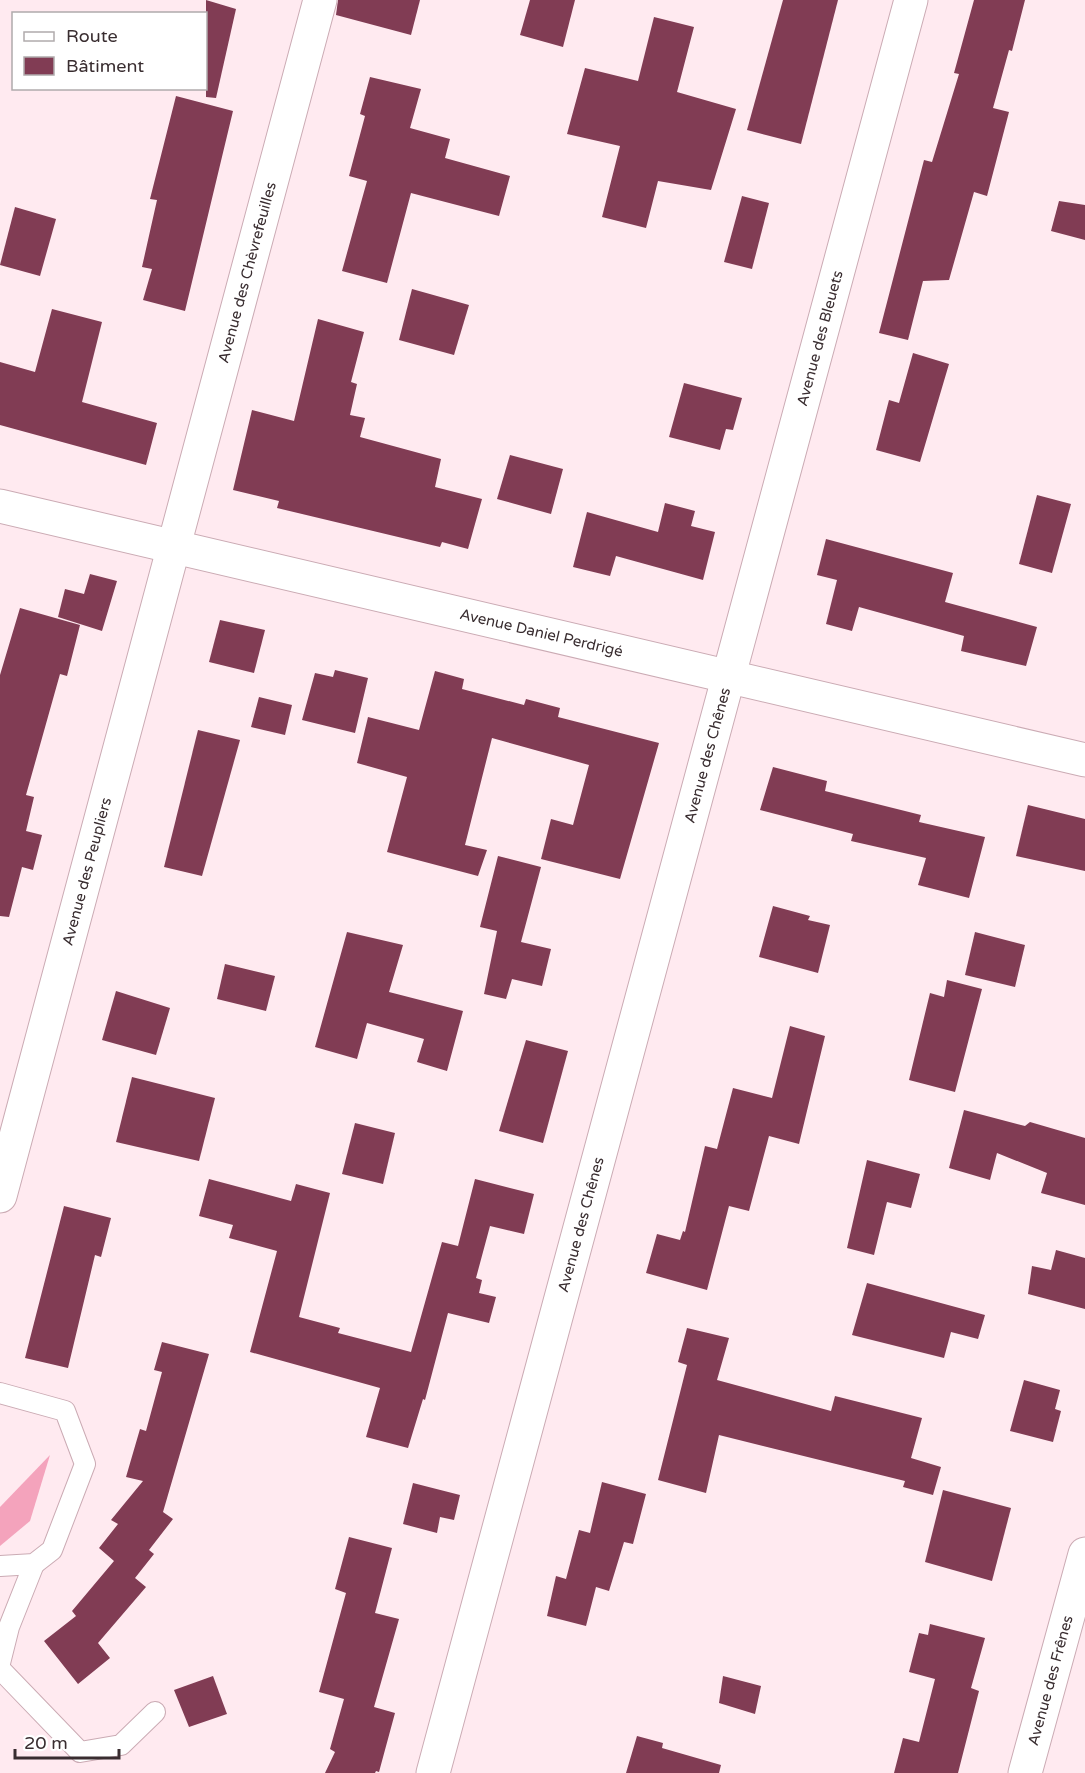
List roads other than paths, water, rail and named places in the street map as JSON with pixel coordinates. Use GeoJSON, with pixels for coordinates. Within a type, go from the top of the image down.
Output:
{"type":"FeatureCollection","features":[{"type":"Feature","properties":{"kind":"street","name":"Avenue des Chèvrefeuilles"},"geometry":{"type":"LineString","coordinates":[[173,547],[320,0]]}},
{"type":"Feature","properties":{"kind":"street","name":"Avenue des Bleuets"},"geometry":{"type":"LineString","coordinates":[[730,675],[911,0]]}},
{"type":"Feature","properties":{"kind":"street","name":"Avenue Daniel Perdrigé"},"geometry":{"type":"LineString","coordinates":[[0,506],[730,675],[1085,760]]}},
{"type":"Feature","properties":{"kind":"street","name":"Avenue des Peupliers"},"geometry":{"type":"LineString","coordinates":[[0,1196],[173,547]]}},
{"type":"Feature","properties":{"kind":"street","name":"Avenue des Chênes"},"geometry":{"type":"LineString","coordinates":[[433,1773],[730,675]]}},
{"type":"Feature","properties":{"kind":"street","name":"Avenue des Frênes"},"geometry":{"type":"LineString","coordinates":[[1025,1773],[1085,1554]]}},
{"type":"Feature","properties":{"kind":"lane"},"geometry":{"type":"LineString","coordinates":[[0,1393],[65,1411],[85,1464],[52,1550],[34,1563],[0,1566]]}},
{"type":"Feature","properties":{"kind":"lane"},"geometry":{"type":"LineString","coordinates":[[0,1663],[9,1627],[34,1563]]}},
{"type":"Feature","properties":{"kind":"lane"},"geometry":{"type":"LineString","coordinates":[[0,1669],[80,1752],[121,1745],[156,1712]]}}]}
